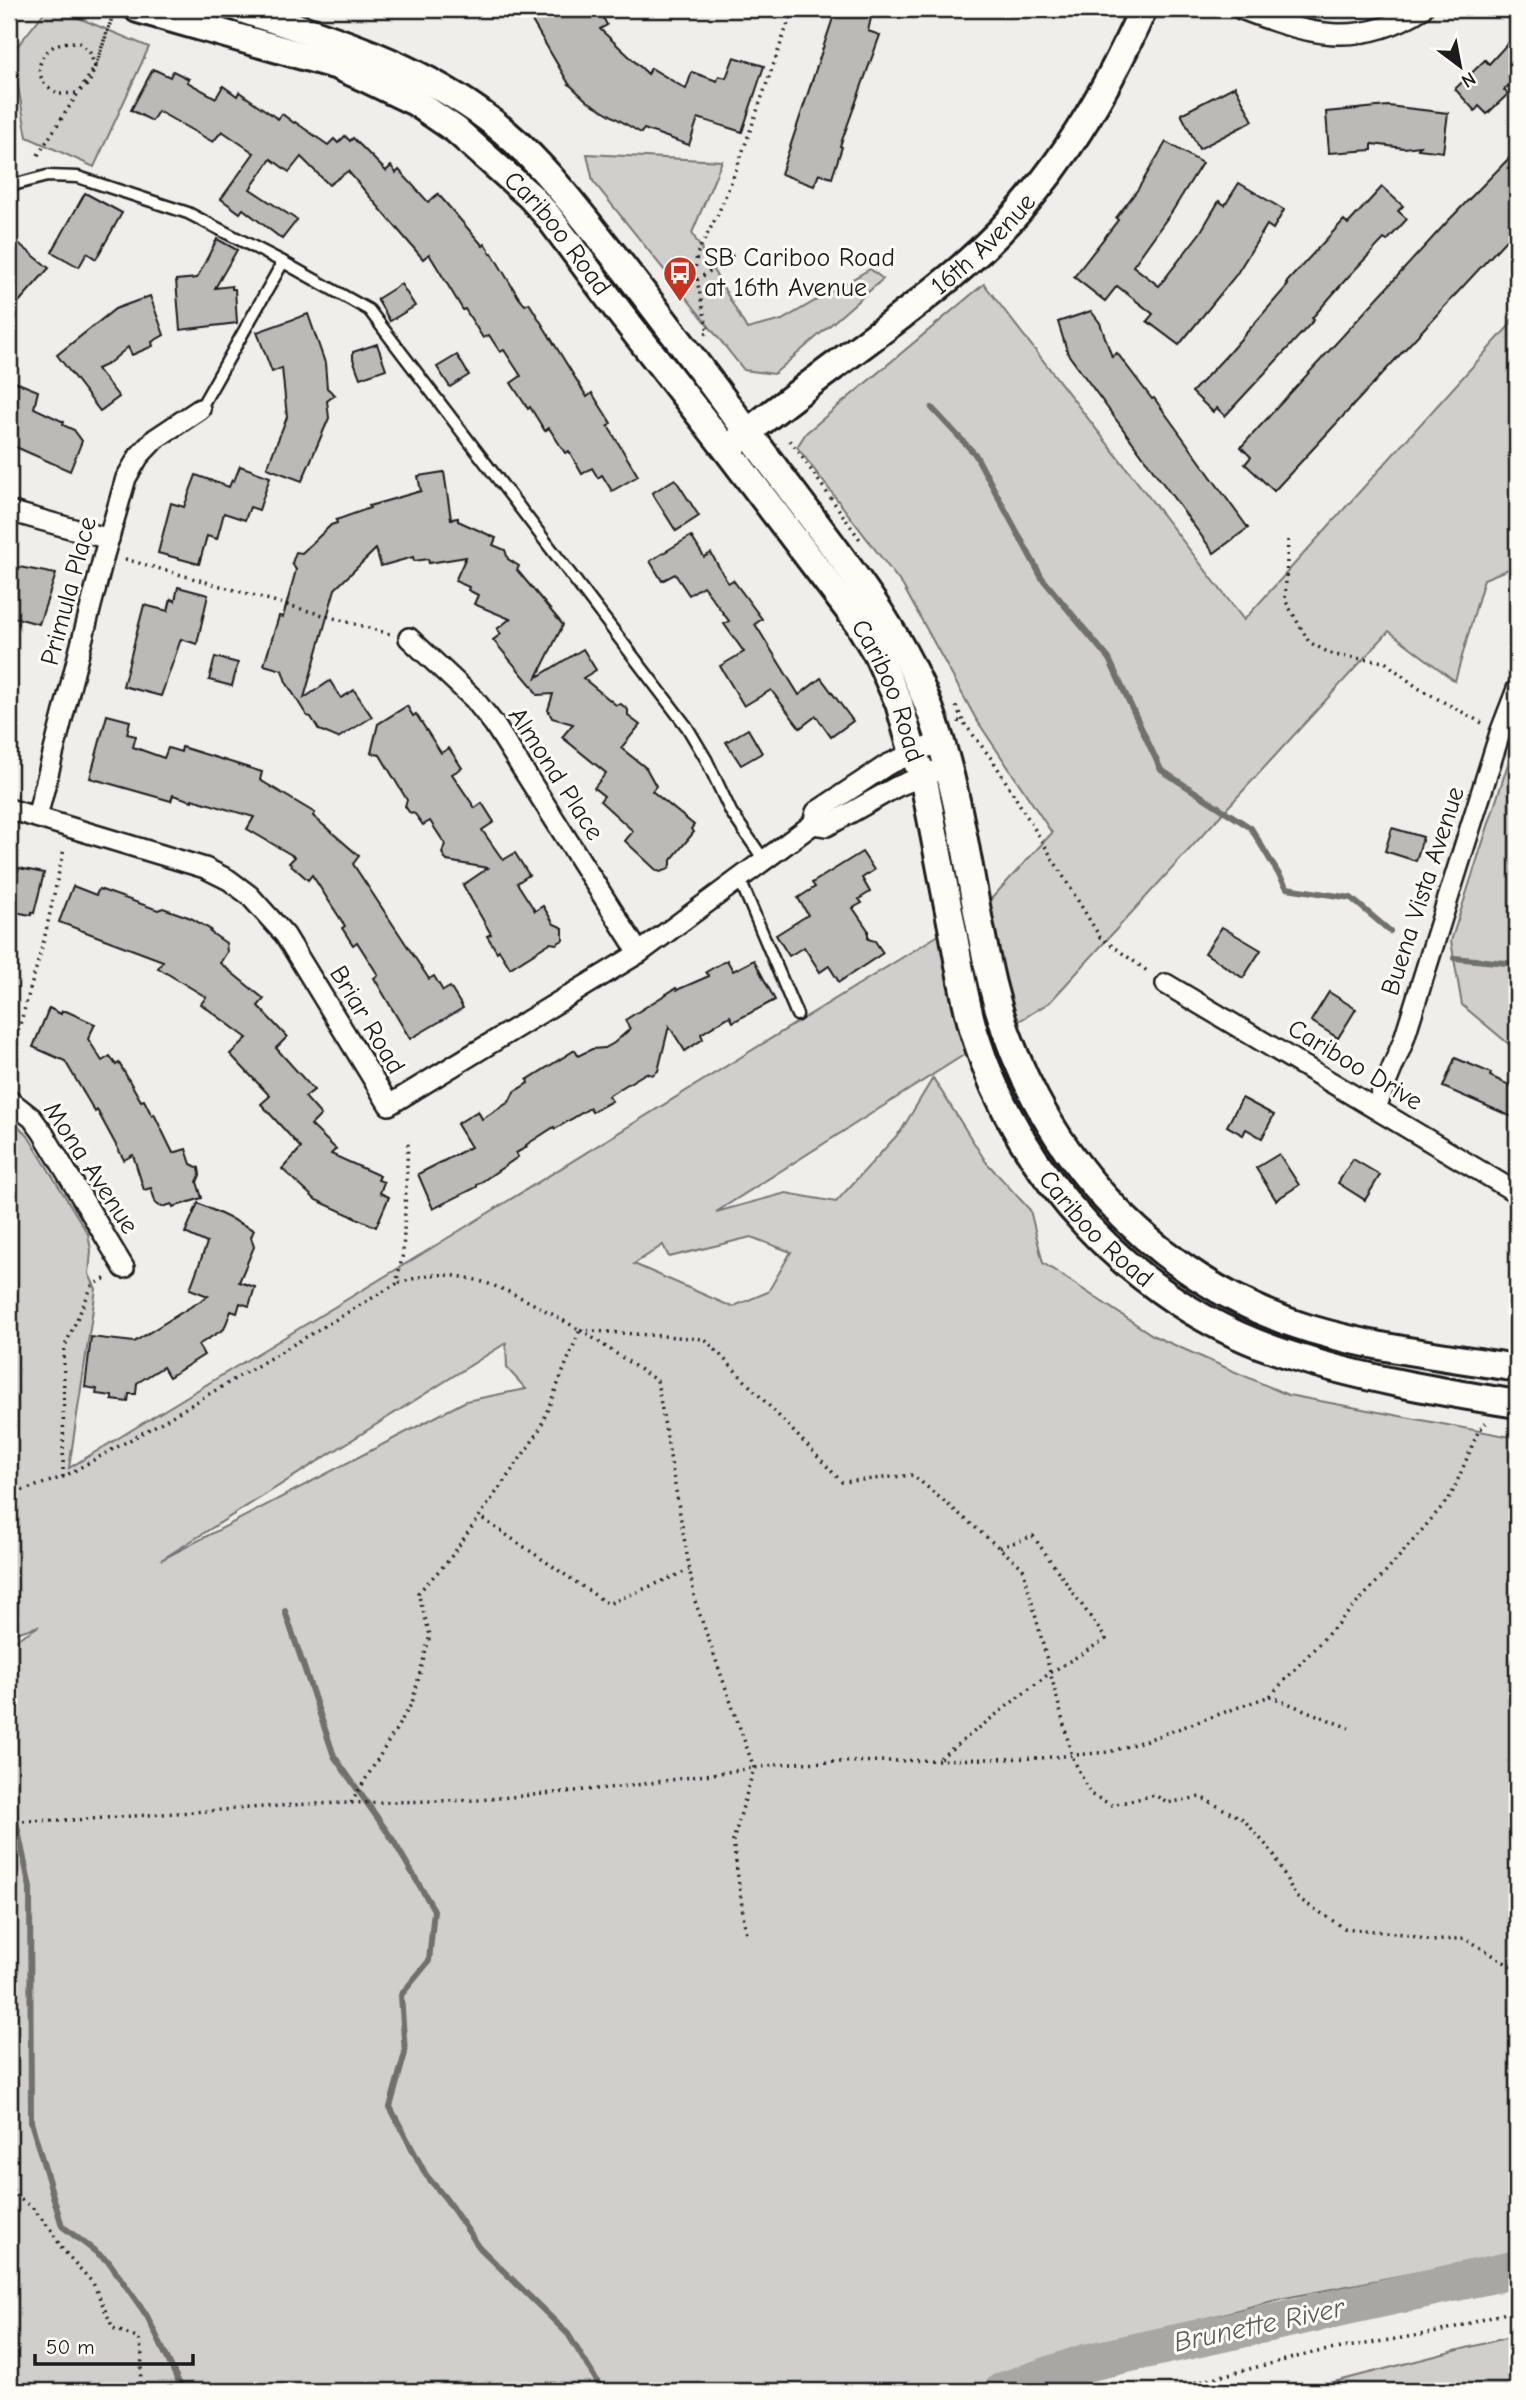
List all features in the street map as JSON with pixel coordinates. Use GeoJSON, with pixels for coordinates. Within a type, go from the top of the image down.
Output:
{"type":"FeatureCollection","features":[{"type":"Feature","properties":{"kind":"street","name":"Cariboo Road"},"geometry":{"type":"LineString","coordinates":[[138,9],[338,66],[415,103],[456,130],[548,216],[857,621],[877,654],[899,703],[918,764],[968,1008],[985,1063],[994,1087],[1035,1160],[1059,1194],[1085,1223],[1117,1255],[1172,1298],[1220,1327],[1262,1345],[1378,1378],[1510,1403]]}},
{"type":"Feature","properties":{"kind":"street","name":"Cariboo Road"},"geometry":{"type":"LineString","coordinates":[[241,9],[355,46],[404,67],[444,88],[509,136],[547,172],[632,278],[861,584],[916,674],[945,753],[992,986],[1007,1035],[1037,1104],[1057,1137],[1120,1216],[1162,1253],[1191,1273],[1231,1297],[1266,1313],[1309,1329],[1352,1340],[1517,1368]]}},
{"type":"Feature","properties":{"kind":"street","name":"16th Avenue"},"geometry":{"type":"LineString","coordinates":[[727,450],[961,268],[1027,202],[1096,105],[1122,58],[1143,9]]}},
{"type":"Feature","properties":{"kind":"street"},"geometry":{"type":"LineString","coordinates":[[1241,9],[1288,27],[1342,34],[1378,30],[1422,9]]}},
{"type":"Feature","properties":{"kind":"street","name":"Primula Place"},"geometry":{"type":"LineString","coordinates":[[37,817],[126,478],[139,456],[173,425],[200,409]]}},
{"type":"Feature","properties":{"kind":"street"},"geometry":{"type":"LineString","coordinates":[[9,511],[109,539]]}},
{"type":"Feature","properties":{"kind":"street","name":"Almond Place"},"geometry":{"type":"LineString","coordinates":[[409,638],[474,699],[494,724],[639,953]]}},
{"type":"Feature","properties":{"kind":"street","name":"Buena Vista Avenue"},"geometry":{"type":"LineString","coordinates":[[1376,1107],[1403,1042],[1500,733],[1517,688]]}},
{"type":"Feature","properties":{"kind":"street","name":"Briar Road"},"geometry":{"type":"LineString","coordinates":[[9,809],[205,868],[229,880],[249,895],[285,934],[388,1105],[639,953],[813,824],[816,812],[887,765],[918,764],[945,753]]}},
{"type":"Feature","properties":{"kind":"street","name":"Cariboo Drive"},"geometry":{"type":"LineString","coordinates":[[1166,984],[1517,1193]]}},
{"type":"Feature","properties":{"kind":"street","name":"Mona Avenue"},"geometry":{"type":"LineString","coordinates":[[9,1100],[32,1118],[43,1133],[124,1269]]}},
{"type":"Feature","properties":{"kind":"lane"},"geometry":{"type":"LineString","coordinates":[[9,186],[47,176],[78,177],[188,213],[369,310],[687,727],[706,759],[731,812],[764,860]]}},
{"type":"Feature","properties":{"kind":"lane"},"geometry":{"type":"LineString","coordinates":[[200,409],[283,262]]}},
{"type":"Feature","properties":{"kind":"lane"},"geometry":{"type":"LineString","coordinates":[[740,880],[797,1015]]}},
{"type":"Feature","properties":{"kind":"path"},"geometry":{"type":"LineString","coordinates":[[95,67],[90,53],[80,43],[66,41],[51,46],[42,57],[39,70],[48,88],[60,94],[77,93],[89,84],[115,9]]}},
{"type":"Feature","properties":{"kind":"path"},"geometry":{"type":"LineString","coordinates":[[38,155],[95,67],[115,9]]}},
{"type":"Feature","properties":{"kind":"path"},"geometry":{"type":"LineString","coordinates":[[705,334],[708,332],[695,271],[697,254],[718,214],[738,165],[793,9]]}},
{"type":"Feature","properties":{"kind":"path"},"geometry":{"type":"LineString","coordinates":[[697,280],[737,252]]}},
{"type":"Feature","properties":{"kind":"path"},"geometry":{"type":"LineString","coordinates":[[1288,540],[1284,600],[1309,642],[1333,655],[1385,662],[1418,688],[1500,733]]}},
{"type":"Feature","properties":{"kind":"path"},"geometry":{"type":"LineString","coordinates":[[120,558],[259,599],[409,638]]}},
{"type":"Feature","properties":{"kind":"path"},"geometry":{"type":"LineString","coordinates":[[964,723],[994,762],[1100,937],[1166,984]]}},
{"type":"Feature","properties":{"kind":"path"},"geometry":{"type":"LineString","coordinates":[[9,1064],[44,940],[64,849]]}},
{"type":"Feature","properties":{"kind":"path"},"geometry":{"type":"LineString","coordinates":[[396,1284],[403,1254],[408,1142]]}},
{"type":"Feature","properties":{"kind":"path"},"geometry":{"type":"LineString","coordinates":[[9,1495],[63,1477],[396,1284],[432,1275],[457,1276],[507,1290],[580,1330],[657,1381],[695,1601],[754,1768],[733,1841],[746,1935]]}},
{"type":"Feature","properties":{"kind":"path"},"geometry":{"type":"LineString","coordinates":[[63,1477],[64,1348],[92,1286]]}},
{"type":"Feature","properties":{"kind":"path"},"geometry":{"type":"LineString","coordinates":[[580,1330],[705,1339],[842,1482],[913,1475],[1023,1568],[1072,1756],[1090,1794],[1112,1805],[1155,1795],[1167,1803],[1199,1797],[1243,1819],[1273,1853],[1296,1897],[1343,1928],[1404,1934],[1432,1941],[1465,1938],[1517,1970]]}},
{"type":"Feature","properties":{"kind":"path"},"geometry":{"type":"LineString","coordinates":[[351,1803],[412,1703],[430,1635],[418,1593],[448,1561],[538,1433],[580,1330]]}},
{"type":"Feature","properties":{"kind":"path"},"geometry":{"type":"LineString","coordinates":[[9,1821],[75,1820],[351,1803],[478,1800],[629,1786],[788,1763],[1041,1758],[1109,1752],[1270,1696],[1387,1571],[1451,1496],[1478,1432],[1510,1403]]}},
{"type":"Feature","properties":{"kind":"path"},"geometry":{"type":"LineString","coordinates":[[483,1519],[608,1604],[690,1570]]}},
{"type":"Feature","properties":{"kind":"path"},"geometry":{"type":"LineString","coordinates":[[939,1760],[1050,1673],[1106,1639],[1033,1536],[999,1548]]}},
{"type":"Feature","properties":{"kind":"path"},"geometry":{"type":"LineString","coordinates":[[1270,1696],[1349,1728]]}},
{"type":"Feature","properties":{"kind":"path"},"geometry":{"type":"LineString","coordinates":[[9,1840],[12,1858],[9,1881]]}},
{"type":"Feature","properties":{"kind":"path"},"geometry":{"type":"LineString","coordinates":[[9,1900],[9,1908]]}},
{"type":"Feature","properties":{"kind":"path"},"geometry":{"type":"LineString","coordinates":[[9,1945],[18,1960],[18,1973],[9,2003]]}},
{"type":"Feature","properties":{"kind":"path"},"geometry":{"type":"LineString","coordinates":[[9,2183],[17,2197],[31,2206],[63,2250],[93,2283],[113,2328],[139,2339],[142,2356],[140,2384],[144,2391]]}},
{"type":"Feature","properties":{"kind":"path"},"geometry":{"type":"LineString","coordinates":[[1161,2391],[1317,2352],[1438,2332],[1517,2310]]}},
{"type":"Feature","properties":{"kind":"shaded area"},"geometry":{"type":"Polygon","coordinates":[[[47,9],[57,9],[149,47],[94,167],[27,137],[12,53],[47,9]]]}},
{"type":"Feature","properties":{"kind":"shaded area"},"geometry":{"type":"Polygon","coordinates":[[[587,154],[722,161],[692,233],[747,329],[782,320],[870,269],[883,279],[774,374],[744,370],[593,181],[587,154]]]}},
{"type":"Feature","properties":{"kind":"shaded area"},"geometry":{"type":"Polygon","coordinates":[[[984,284],[1244,620],[1517,317],[1517,593],[1511,568],[1484,579],[1455,681],[1389,631],[1050,1002],[1016,1023],[1003,972],[990,900],[1052,833],[976,719],[903,586],[797,447],[806,433],[984,284]]]}},
{"type":"Feature","properties":{"kind":"shaded area"},"geometry":{"type":"Polygon","coordinates":[[[1517,736],[1517,1041],[1510,1045],[1462,1005],[1451,941],[1517,736]]]}},
{"type":"Feature","properties":{"kind":"shaded area"},"geometry":{"type":"Polygon","coordinates":[[[942,933],[970,1051],[716,1212],[786,1193],[836,1202],[901,1131],[933,1078],[986,1162],[1030,1210],[1043,1263],[1154,1336],[1288,1395],[1517,1438],[1517,2253],[1280,2299],[1130,2338],[963,2391],[9,2391],[9,1644],[39,1626],[9,1635],[9,1117],[28,1136],[88,1234],[91,1250],[89,1274],[96,1289],[69,1468],[942,933]],[[751,1237],[669,1257],[663,1245],[634,1264],[732,1307],[768,1292],[791,1252],[751,1237]],[[506,1343],[161,1560],[466,1401],[526,1389],[507,1368],[506,1343]]]}},
{"type":"Feature","properties":{"kind":"shaded area"},"geometry":{"type":"Polygon","coordinates":[[[1517,2335],[1517,2391],[1299,2391],[1517,2335]]]}},
{"type":"Feature","properties":{"kind":"building"},"geometry":{"type":"Polygon","coordinates":[[[525,9],[599,9],[607,25],[600,29],[648,74],[651,68],[686,89],[692,72],[717,81],[719,76],[726,78],[734,57],[764,66],[742,132],[698,118],[689,145],[644,129],[641,133],[587,101],[569,84],[525,9]]]}},
{"type":"Feature","properties":{"kind":"building"},"geometry":{"type":"Polygon","coordinates":[[[836,9],[873,9],[868,31],[880,35],[840,146],[842,147],[832,178],[819,174],[814,186],[781,174],[836,9]]]}},
{"type":"Feature","properties":{"kind":"building"},"geometry":{"type":"Polygon","coordinates":[[[1517,33],[1517,77],[1504,90],[1508,94],[1487,114],[1479,106],[1475,111],[1455,89],[1485,60],[1489,64],[1517,33]]]}},
{"type":"Feature","properties":{"kind":"building"},"geometry":{"type":"Polygon","coordinates":[[[153,69],[170,77],[173,71],[216,98],[223,86],[237,96],[239,92],[278,119],[282,114],[328,145],[334,139],[338,143],[345,136],[350,141],[353,138],[386,171],[391,166],[396,173],[399,170],[428,202],[438,194],[483,246],[485,244],[519,298],[525,305],[529,303],[587,397],[592,393],[611,423],[608,426],[638,476],[612,491],[602,475],[598,478],[592,468],[582,474],[569,451],[565,453],[549,428],[545,431],[511,383],[521,376],[504,350],[500,352],[489,335],[483,338],[429,254],[423,259],[348,171],[329,185],[301,157],[289,172],[271,159],[250,189],[297,220],[282,239],[243,209],[240,213],[221,199],[254,153],[222,131],[213,142],[158,111],[152,121],[131,110],[153,69]]]}},
{"type":"Feature","properties":{"kind":"building"},"geometry":{"type":"Polygon","coordinates":[[[1235,86],[1253,121],[1199,149],[1181,114],[1235,86]]]}},
{"type":"Feature","properties":{"kind":"building"},"geometry":{"type":"Polygon","coordinates":[[[1388,106],[1448,113],[1443,152],[1418,149],[1420,146],[1404,148],[1372,144],[1372,150],[1329,153],[1326,112],[1388,106]]]}},
{"type":"Feature","properties":{"kind":"building"},"geometry":{"type":"Polygon","coordinates":[[[1166,142],[1202,163],[1133,266],[1159,286],[1200,233],[1219,201],[1225,205],[1239,183],[1284,210],[1273,229],[1267,225],[1236,275],[1179,345],[1147,321],[1153,314],[1117,286],[1105,301],[1074,277],[1118,220],[1116,218],[1138,189],[1166,142]]]}},
{"type":"Feature","properties":{"kind":"building"},"geometry":{"type":"Polygon","coordinates":[[[1517,150],[1517,228],[1274,491],[1245,464],[1251,457],[1241,447],[1447,222],[1517,150]]]}},
{"type":"Feature","properties":{"kind":"building"},"geometry":{"type":"Polygon","coordinates":[[[1382,187],[1403,206],[1398,211],[1407,219],[1348,277],[1312,318],[1314,320],[1225,416],[1217,408],[1213,412],[1192,392],[1344,220],[1348,224],[1382,187]]]}},
{"type":"Feature","properties":{"kind":"building"},"geometry":{"type":"Polygon","coordinates":[[[85,193],[122,213],[96,259],[87,253],[79,267],[52,252],[85,193]]]}},
{"type":"Feature","properties":{"kind":"building"},"geometry":{"type":"Polygon","coordinates":[[[217,239],[237,250],[215,288],[232,286],[232,289],[235,289],[237,323],[180,330],[176,280],[197,278],[217,239]]]}},
{"type":"Feature","properties":{"kind":"building"},"geometry":{"type":"Polygon","coordinates":[[[18,243],[49,268],[9,313],[9,253],[18,243]]]}},
{"type":"Feature","properties":{"kind":"building"},"geometry":{"type":"Polygon","coordinates":[[[401,284],[415,306],[390,321],[377,299],[401,284]]]}},
{"type":"Feature","properties":{"kind":"building"},"geometry":{"type":"Polygon","coordinates":[[[150,296],[164,335],[152,342],[153,346],[132,355],[128,347],[108,364],[97,369],[119,397],[100,411],[57,355],[115,309],[150,296]]]}},
{"type":"Feature","properties":{"kind":"building"},"geometry":{"type":"Polygon","coordinates":[[[1091,311],[1100,323],[1112,357],[1117,353],[1152,399],[1154,398],[1248,528],[1214,553],[1068,354],[1058,322],[1091,311]]]}},
{"type":"Feature","properties":{"kind":"building"},"geometry":{"type":"Polygon","coordinates":[[[308,314],[325,363],[327,388],[335,395],[327,401],[329,418],[302,481],[267,468],[287,417],[282,368],[272,372],[257,332],[308,314]]]}},
{"type":"Feature","properties":{"kind":"building"},"geometry":{"type":"Polygon","coordinates":[[[377,344],[386,369],[360,378],[353,352],[377,344]]]}},
{"type":"Feature","properties":{"kind":"building"},"geometry":{"type":"Polygon","coordinates":[[[457,355],[469,375],[450,387],[437,367],[457,355]]]}},
{"type":"Feature","properties":{"kind":"building"},"geometry":{"type":"Polygon","coordinates":[[[13,381],[38,391],[34,408],[64,422],[63,425],[74,430],[82,441],[70,471],[9,444],[9,389],[13,381]]]}},
{"type":"Feature","properties":{"kind":"building"},"geometry":{"type":"Polygon","coordinates":[[[240,466],[270,477],[259,510],[250,507],[245,520],[224,513],[217,539],[207,536],[199,564],[158,553],[171,503],[184,507],[196,475],[229,487],[240,466]]]}},
{"type":"Feature","properties":{"kind":"building"},"geometry":{"type":"Polygon","coordinates":[[[444,472],[451,519],[458,518],[458,521],[496,538],[493,545],[505,550],[508,559],[519,566],[517,570],[563,625],[537,677],[583,649],[596,670],[583,678],[616,705],[621,704],[628,710],[628,716],[640,725],[621,748],[646,768],[656,786],[652,791],[694,825],[691,829],[694,832],[671,860],[667,870],[660,872],[655,869],[625,841],[633,831],[600,801],[604,796],[594,788],[606,773],[562,737],[573,724],[552,718],[548,710],[553,694],[537,695],[493,640],[501,634],[497,629],[510,619],[474,604],[478,595],[468,590],[469,587],[455,581],[466,557],[429,563],[428,559],[414,561],[413,557],[381,566],[376,549],[335,589],[304,698],[330,681],[341,698],[354,690],[372,717],[338,738],[319,730],[311,717],[307,716],[286,682],[282,670],[264,665],[279,616],[283,617],[296,570],[292,563],[296,552],[302,553],[331,525],[337,523],[336,520],[370,508],[369,506],[421,491],[418,476],[444,472]]]}},
{"type":"Feature","properties":{"kind":"building"},"geometry":{"type":"Polygon","coordinates":[[[675,479],[699,516],[676,531],[652,493],[675,479]]]}},
{"type":"Feature","properties":{"kind":"building"},"geometry":{"type":"Polygon","coordinates":[[[691,536],[704,557],[711,553],[728,583],[733,580],[762,619],[755,624],[799,695],[821,678],[853,721],[831,737],[816,716],[800,728],[771,690],[744,706],[720,666],[744,652],[724,624],[729,621],[703,586],[689,595],[675,574],[662,581],[650,561],[691,536]]]}},
{"type":"Feature","properties":{"kind":"building"},"geometry":{"type":"Polygon","coordinates":[[[14,568],[56,574],[39,624],[9,616],[9,587],[14,568]]]}},
{"type":"Feature","properties":{"kind":"building"},"geometry":{"type":"Polygon","coordinates":[[[178,587],[208,595],[197,644],[181,639],[161,696],[123,686],[144,605],[168,611],[171,599],[175,601],[178,587]]]}},
{"type":"Feature","properties":{"kind":"building"},"geometry":{"type":"Polygon","coordinates":[[[215,657],[238,663],[232,686],[209,680],[215,657]]]}},
{"type":"Feature","properties":{"kind":"building"},"geometry":{"type":"Polygon","coordinates":[[[407,706],[413,716],[416,714],[441,753],[449,748],[462,768],[452,774],[475,808],[482,803],[494,822],[482,830],[503,860],[515,853],[529,875],[517,883],[535,911],[543,906],[554,924],[563,928],[563,940],[556,944],[550,943],[510,968],[487,936],[491,934],[463,885],[488,868],[447,861],[442,853],[445,844],[430,821],[423,825],[415,814],[409,812],[405,806],[407,800],[380,755],[371,753],[378,724],[407,706]]]}},
{"type":"Feature","properties":{"kind":"building"},"geometry":{"type":"Polygon","coordinates":[[[107,715],[130,721],[127,734],[136,736],[133,747],[164,758],[168,748],[181,752],[182,747],[262,772],[260,780],[315,813],[313,816],[359,856],[353,864],[429,979],[434,976],[443,991],[450,987],[463,1008],[410,1039],[374,978],[378,975],[357,942],[353,945],[342,928],[345,926],[312,875],[308,880],[289,863],[295,857],[247,829],[254,817],[173,795],[171,801],[90,778],[107,715]]]}},
{"type":"Feature","properties":{"kind":"building"},"geometry":{"type":"Polygon","coordinates":[[[748,729],[762,753],[741,765],[726,742],[748,729]]]}},
{"type":"Feature","properties":{"kind":"building"},"geometry":{"type":"Polygon","coordinates":[[[1392,828],[1423,837],[1416,861],[1385,851],[1392,828]]]}},
{"type":"Feature","properties":{"kind":"building"},"geometry":{"type":"Polygon","coordinates":[[[862,852],[874,870],[862,878],[870,892],[859,899],[862,903],[853,908],[868,930],[868,939],[875,941],[883,953],[839,982],[829,966],[820,972],[804,947],[789,956],[776,935],[808,915],[798,898],[815,887],[812,883],[862,852]]]}},
{"type":"Feature","properties":{"kind":"building"},"geometry":{"type":"Polygon","coordinates":[[[19,868],[44,873],[34,913],[31,915],[9,911],[9,869],[18,871],[19,868]]]}},
{"type":"Feature","properties":{"kind":"building"},"geometry":{"type":"Polygon","coordinates":[[[73,886],[96,895],[99,889],[158,910],[163,908],[191,918],[226,943],[227,952],[220,963],[264,999],[258,1006],[287,1037],[276,1048],[314,1090],[305,1097],[321,1115],[311,1125],[336,1149],[331,1154],[380,1176],[378,1180],[384,1182],[380,1193],[389,1197],[376,1227],[316,1200],[282,1169],[301,1148],[261,1104],[270,1096],[230,1054],[247,1038],[201,1004],[206,997],[158,968],[163,961],[59,922],[73,886]]]}},
{"type":"Feature","properties":{"kind":"building"},"geometry":{"type":"Polygon","coordinates":[[[1222,927],[1261,950],[1243,978],[1205,953],[1222,927]]]}},
{"type":"Feature","properties":{"kind":"building"},"geometry":{"type":"Polygon","coordinates":[[[727,960],[733,971],[754,960],[775,1000],[733,1022],[730,1016],[701,1034],[703,1039],[685,1051],[669,1026],[658,1071],[652,1075],[646,1073],[608,1096],[612,1101],[592,1112],[590,1108],[555,1129],[554,1127],[526,1145],[527,1147],[516,1153],[518,1157],[477,1187],[433,1209],[418,1174],[471,1147],[457,1124],[478,1111],[482,1119],[509,1102],[514,1092],[528,1083],[527,1080],[575,1050],[578,1056],[614,1043],[630,1029],[625,1020],[676,988],[677,990],[709,976],[706,972],[727,960]]]}},
{"type":"Feature","properties":{"kind":"building"},"geometry":{"type":"Polygon","coordinates":[[[1329,992],[1356,1009],[1338,1038],[1311,1021],[1329,992]]]}},
{"type":"Feature","properties":{"kind":"building"},"geometry":{"type":"Polygon","coordinates":[[[49,1008],[61,1014],[66,1011],[95,1024],[88,1039],[102,1061],[110,1056],[116,1065],[119,1063],[141,1101],[144,1100],[152,1116],[154,1114],[173,1153],[186,1149],[191,1164],[199,1168],[197,1182],[202,1198],[173,1207],[172,1204],[162,1207],[156,1204],[151,1188],[144,1190],[133,1155],[124,1160],[97,1110],[95,1112],[65,1061],[33,1047],[49,1008]]]}},
{"type":"Feature","properties":{"kind":"building"},"geometry":{"type":"Polygon","coordinates":[[[1455,1058],[1491,1073],[1490,1076],[1517,1089],[1517,1119],[1443,1087],[1455,1058]]]}},
{"type":"Feature","properties":{"kind":"building"},"geometry":{"type":"Polygon","coordinates":[[[1242,1098],[1274,1115],[1262,1138],[1246,1129],[1243,1135],[1227,1126],[1242,1098]]]}},
{"type":"Feature","properties":{"kind":"building"},"geometry":{"type":"Polygon","coordinates":[[[1279,1154],[1299,1185],[1276,1200],[1256,1168],[1279,1154]]]}},
{"type":"Feature","properties":{"kind":"building"},"geometry":{"type":"Polygon","coordinates":[[[1353,1159],[1380,1175],[1365,1200],[1338,1183],[1353,1159]]]}},
{"type":"Feature","properties":{"kind":"building"},"geometry":{"type":"Polygon","coordinates":[[[198,1203],[254,1230],[251,1237],[254,1247],[239,1282],[255,1287],[249,1306],[240,1303],[237,1313],[231,1311],[224,1329],[198,1345],[204,1355],[169,1377],[163,1367],[137,1383],[136,1394],[129,1394],[128,1402],[96,1394],[97,1389],[85,1387],[91,1337],[134,1342],[208,1296],[190,1289],[207,1243],[185,1233],[198,1203]]]}},
{"type":"Feature","properties":{"kind":"waterway"},"geometry":{"type":"LineString","coordinates":[[1513,321],[1517,323]]}},
{"type":"Feature","properties":{"kind":"waterway"},"geometry":{"type":"LineString","coordinates":[[932,408],[975,454],[1042,578],[1109,659],[1161,770],[1251,828],[1287,888],[1351,898],[1390,931]]}},
{"type":"Feature","properties":{"kind":"waterway"},"geometry":{"type":"LineString","coordinates":[[1454,958],[1517,964]]}},
{"type":"Feature","properties":{"kind":"waterway"},"geometry":{"type":"LineString","coordinates":[[285,1611],[334,1756],[393,1840],[434,1910],[429,1961],[401,1995],[405,2053],[390,2107],[426,2175],[480,2248],[568,2334],[603,2391]]}},
{"type":"Feature","properties":{"kind":"waterway"},"geometry":{"type":"LineString","coordinates":[[9,1787],[30,1888],[31,2122],[62,2226],[109,2262],[147,2316],[183,2391]]}},
{"type":"Feature","properties":{"kind":"waterway","name":"Brunette River"},"geometry":{"type":"LineString","coordinates":[[1003,2391],[1085,2363],[1517,2269]]}},
{"type":"Feature","properties":{"kind":"place","name":"SB Cariboo Road at 16th Avenue"},"geometry":{"type":"Point","coordinates":[680,303]}}]}
